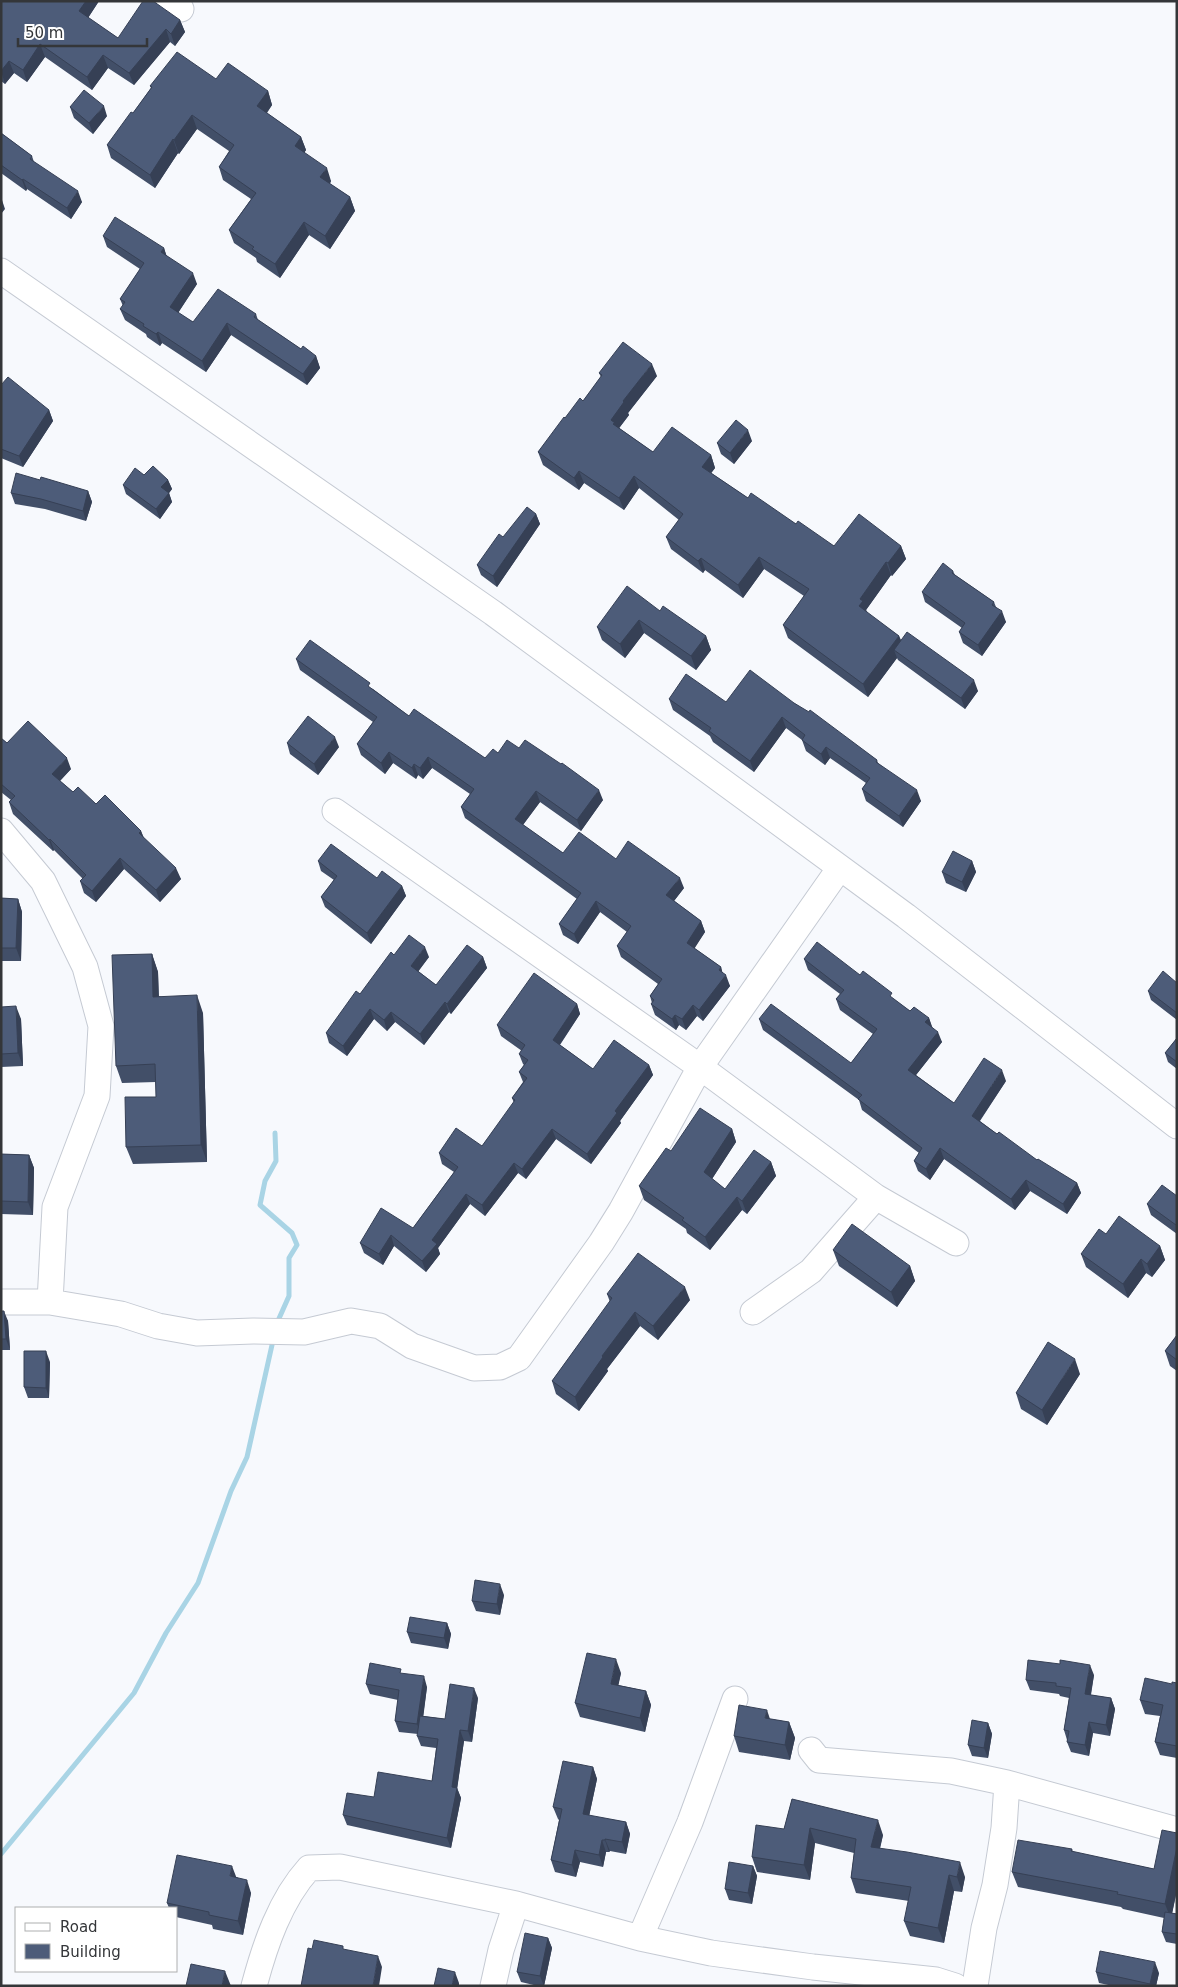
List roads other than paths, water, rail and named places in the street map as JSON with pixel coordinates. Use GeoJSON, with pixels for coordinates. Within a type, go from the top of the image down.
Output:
{"type":"FeatureCollection","features":[{"type":"Feature","properties":{"kind":"street"},"geometry":{"type":"LineString","coordinates":[[1,271],[493,613],[839,869],[906,916],[1177,1126]]}},
{"type":"Feature","properties":{"kind":"street"},"geometry":{"type":"LineString","coordinates":[[334,811],[700,1067],[876,1197],[956,1243]]}},
{"type":"Feature","properties":{"kind":"street"},"geometry":{"type":"LineString","coordinates":[[1,831],[43,880],[85,967],[101,1026],[97,1096],[55,1206],[50,1302]]}},
{"type":"Feature","properties":{"kind":"street"},"geometry":{"type":"LineString","coordinates":[[1,1302],[50,1302],[121,1314],[158,1326],[197,1333],[304,1332],[351,1321],[380,1326],[412,1346],[474,1368],[500,1367],[519,1358],[621,1212],[700,1067],[839,869]]}},
{"type":"Feature","properties":{"kind":"street"},"geometry":{"type":"LineString","coordinates":[[753,1312],[811,1270],[876,1197]]}},
{"type":"Feature","properties":{"kind":"street"},"geometry":{"type":"LineString","coordinates":[[640,1938],[690,1822],[735,1699]]}},
{"type":"Feature","properties":{"kind":"street"},"geometry":{"type":"LineString","coordinates":[[812,1750],[819,1760],[951,1771],[1007,1783],[1177,1830]]}},
{"type":"Feature","properties":{"kind":"street"},"geometry":{"type":"LineString","coordinates":[[975,1986],[984,1928],[996,1876],[1004,1828],[1007,1783]]}},
{"type":"Feature","properties":{"kind":"street"},"geometry":{"type":"LineString","coordinates":[[254,1986],[265,1944],[296,1882],[309,1868],[340,1867],[516,1904],[640,1938],[711,1952],[813,1967],[936,1980],[954,1986]]}},
{"type":"Feature","properties":{"kind":"street"},"geometry":{"type":"LineString","coordinates":[[493,1986],[501,1950],[516,1904]]}},
{"type":"Feature","properties":{"kind":"waterway"},"geometry":{"type":"LineString","coordinates":[[275,1133],[276,1161],[265,1181],[260,1205],[292,1233],[297,1245],[289,1258],[289,1296],[277,1323]]}},
{"type":"Feature","properties":{"kind":"waterway"},"geometry":{"type":"LineString","coordinates":[[1,1854],[134,1693],[166,1633],[198,1583],[231,1491],[247,1457],[272,1345]]}}]}
